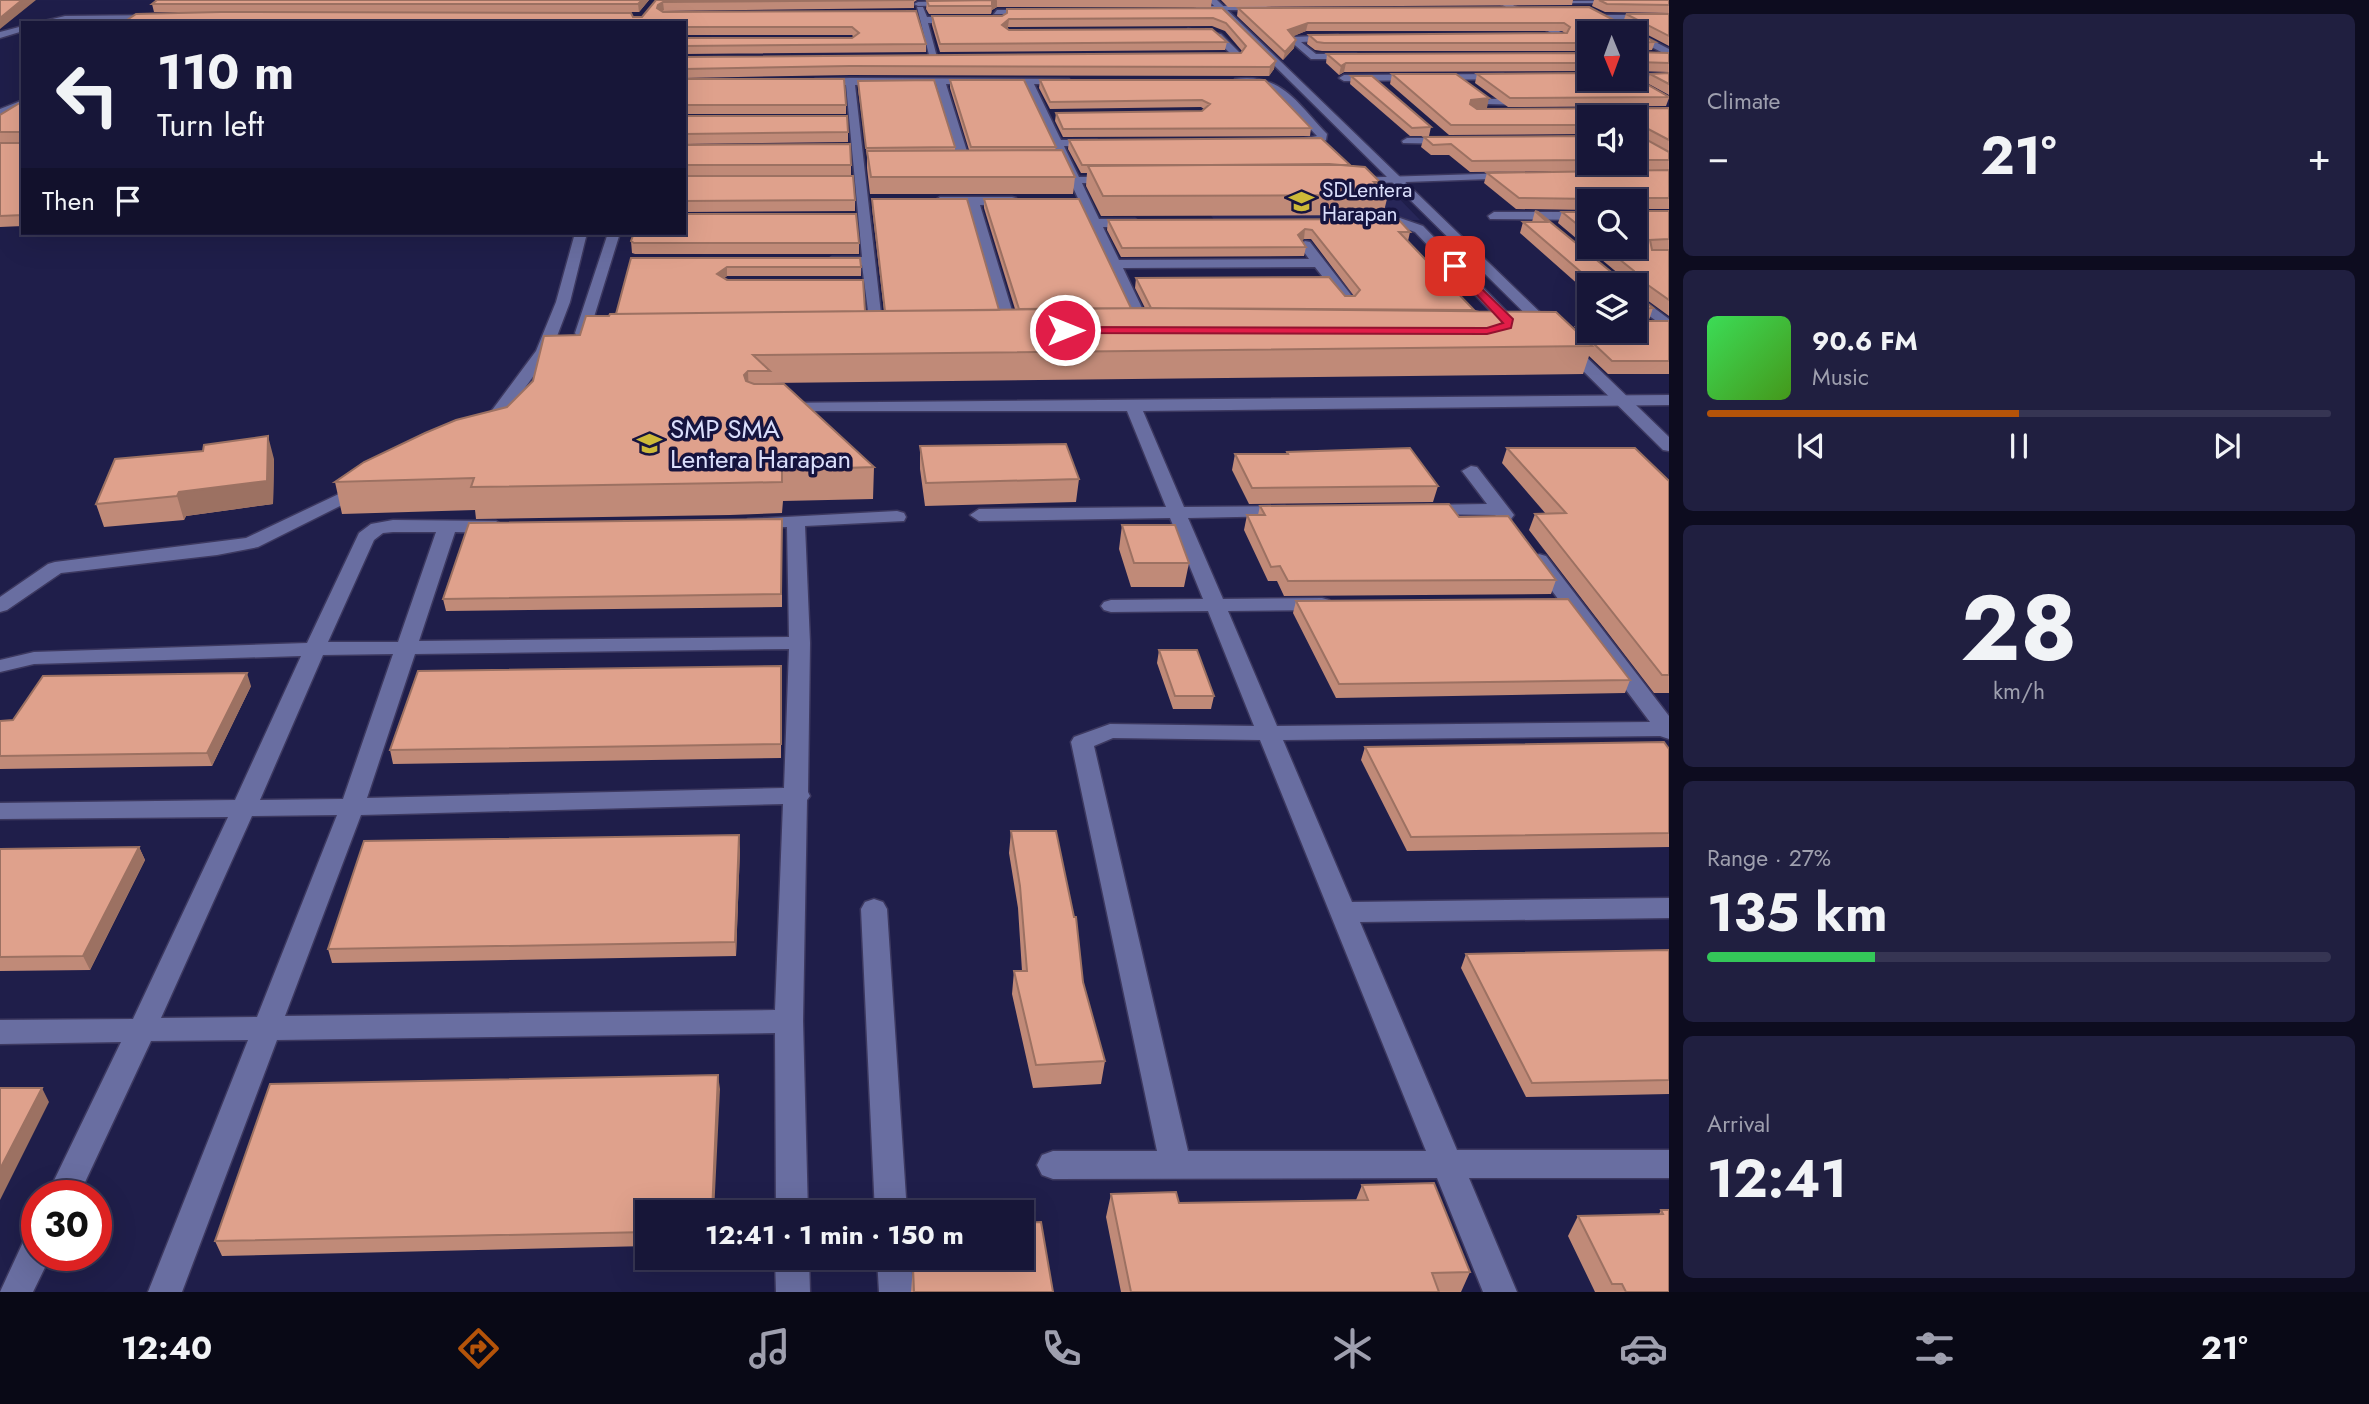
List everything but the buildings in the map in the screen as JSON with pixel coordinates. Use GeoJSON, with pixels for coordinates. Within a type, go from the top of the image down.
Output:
{"type":"FeatureCollection","features":[{"type":"Feature","properties":{"kind":"street"},"geometry":{"type":"LineString","coordinates":[[1498,0],[1577,46]]}},
{"type":"Feature","properties":{"kind":"street"},"geometry":{"type":"LineString","coordinates":[[1571,1],[1669,1]]}},
{"type":"Feature","properties":{"kind":"street"},"geometry":{"type":"LineString","coordinates":[[1563,10],[1587,10],[1571,1]]}},
{"type":"Feature","properties":{"kind":"street"},"geometry":{"type":"LineString","coordinates":[[909,13],[920,9],[968,3]]}},
{"type":"Feature","properties":{"kind":"street"},"geometry":{"type":"LineString","coordinates":[[988,20],[1001,19],[995,8],[1037,12]]}},
{"type":"Feature","properties":{"kind":"street"},"geometry":{"type":"LineString","coordinates":[[1226,8],[1669,446]]}},
{"type":"Feature","properties":{"kind":"street"},"geometry":{"type":"LineString","coordinates":[[1187,11],[1226,8],[1277,10]]}},
{"type":"Feature","properties":{"kind":"street"},"geometry":{"type":"LineString","coordinates":[[920,9],[975,20]]}},
{"type":"Feature","properties":{"kind":"street"},"geometry":{"type":"LineString","coordinates":[[920,9],[936,59]]}},
{"type":"Feature","properties":{"kind":"street"},"geometry":{"type":"LineString","coordinates":[[1488,10],[1539,10]]}},
{"type":"Feature","properties":{"kind":"street"},"geometry":{"type":"LineString","coordinates":[[1609,21],[1598,15],[1669,17]]}},
{"type":"Feature","properties":{"kind":"street"},"geometry":{"type":"LineString","coordinates":[[52,21],[170,17]]}},
{"type":"Feature","properties":{"kind":"street"},"geometry":{"type":"LineString","coordinates":[[0,35],[21,28]]}},
{"type":"Feature","properties":{"kind":"street"},"geometry":{"type":"LineString","coordinates":[[1521,29],[1549,29]]}},
{"type":"Feature","properties":{"kind":"street"},"geometry":{"type":"LineString","coordinates":[[1182,35],[1212,32],[1223,38],[1238,56],[1208,58]]}},
{"type":"Feature","properties":{"kind":"street"},"geometry":{"type":"LineString","coordinates":[[1344,33],[1293,40],[1311,55],[1362,57]]}},
{"type":"Feature","properties":{"kind":"street"},"geometry":{"type":"LineString","coordinates":[[1535,37],[1562,37]]}},
{"type":"Feature","properties":{"kind":"street"},"geometry":{"type":"LineString","coordinates":[[1647,42],[1669,54]]}},
{"type":"Feature","properties":{"kind":"street"},"geometry":{"type":"LineString","coordinates":[[1647,56],[1669,54]]}},
{"type":"Feature","properties":{"kind":"street"},"geometry":{"type":"LineString","coordinates":[[922,59],[948,59]]}},
{"type":"Feature","properties":{"kind":"street"},"geometry":{"type":"LineString","coordinates":[[1647,77],[1669,76]]}},
{"type":"Feature","properties":{"kind":"street"},"geometry":{"type":"LineString","coordinates":[[1456,77],[1468,85]]}},
{"type":"Feature","properties":{"kind":"street"},"geometry":{"type":"LineString","coordinates":[[1344,78],[1509,77]]}},
{"type":"Feature","properties":{"kind":"street"},"geometry":{"type":"LineString","coordinates":[[1374,78],[1384,87]]}},
{"type":"Feature","properties":{"kind":"street"},"geometry":{"type":"LineString","coordinates":[[850,81],[847,105],[851,148],[865,162],[854,181],[863,201],[869,261],[865,283],[876,331]]}},
{"type":"Feature","properties":{"kind":"street"},"geometry":{"type":"LineString","coordinates":[[940,81],[964,161]]}},
{"type":"Feature","properties":{"kind":"street"},"geometry":{"type":"LineString","coordinates":[[1028,81],[1048,110],[1059,161],[1075,180],[1114,264],[1129,281],[1145,329]]}},
{"type":"Feature","properties":{"kind":"street"},"geometry":{"type":"LineString","coordinates":[[809,82],[1083,81]]}},
{"type":"Feature","properties":{"kind":"street"},"geometry":{"type":"LineString","coordinates":[[1221,81],[1270,83],[1323,136],[1321,140],[1314,142],[1287,142]]}},
{"type":"Feature","properties":{"kind":"street"},"geometry":{"type":"LineString","coordinates":[[1479,94],[1506,113]]}},
{"type":"Feature","properties":{"kind":"street"},"geometry":{"type":"LineString","coordinates":[[1490,102],[1545,102]]}},
{"type":"Feature","properties":{"kind":"street"},"geometry":{"type":"LineString","coordinates":[[0,113],[21,104]]}},
{"type":"Feature","properties":{"kind":"street"},"geometry":{"type":"LineString","coordinates":[[1485,113],[1531,113]]}},
{"type":"Feature","properties":{"kind":"street"},"geometry":{"type":"LineString","coordinates":[[1436,132],[1446,141]]}},
{"type":"Feature","properties":{"kind":"street"},"geometry":{"type":"LineString","coordinates":[[1407,141],[1459,141]]}},
{"type":"Feature","properties":{"kind":"street"},"geometry":{"type":"LineString","coordinates":[[1057,143],[1111,143]]}},
{"type":"Feature","properties":{"kind":"street"},"geometry":{"type":"LineString","coordinates":[[951,162],[976,161]]}},
{"type":"Feature","properties":{"kind":"street"},"geometry":{"type":"LineString","coordinates":[[1338,177],[1522,176]]}},
{"type":"Feature","properties":{"kind":"street"},"geometry":{"type":"LineString","coordinates":[[1075,180],[1130,180]]}},
{"type":"Feature","properties":{"kind":"street"},"geometry":{"type":"LineString","coordinates":[[863,201],[877,201]]}},
{"type":"Feature","properties":{"kind":"street"},"geometry":{"type":"LineString","coordinates":[[932,201],[1029,201]]}},
{"type":"Feature","properties":{"kind":"street"},"geometry":{"type":"LineString","coordinates":[[973,201],[1011,330]]}},
{"type":"Feature","properties":{"kind":"street"},"geometry":{"type":"LineString","coordinates":[[1071,201],[1084,201]]}},
{"type":"Feature","properties":{"kind":"street"},"geometry":{"type":"LineString","coordinates":[[1494,216],[1577,216]]}},
{"type":"Feature","properties":{"kind":"street"},"geometry":{"type":"LineString","coordinates":[[1539,216],[1559,234]]}},
{"type":"Feature","properties":{"kind":"street"},"geometry":{"type":"LineString","coordinates":[[851,218],[865,218]]}},
{"type":"Feature","properties":{"kind":"street"},"geometry":{"type":"LineString","coordinates":[[1358,222],[1400,222],[1419,229],[1509,322],[1487,331]]}},
{"type":"Feature","properties":{"kind":"street"},"geometry":{"type":"LineString","coordinates":[[1095,223],[1150,223]]}},
{"type":"Feature","properties":{"kind":"street"},"geometry":{"type":"LineString","coordinates":[[469,439],[490,426],[543,352],[563,302],[580,235]]}},
{"type":"Feature","properties":{"kind":"street"},"geometry":{"type":"LineString","coordinates":[[601,335],[582,333],[614,261],[614,235]]}},
{"type":"Feature","properties":{"kind":"street"},"geometry":{"type":"LineString","coordinates":[[1305,245],[1320,263],[1326,280],[1348,300]]}},
{"type":"Feature","properties":{"kind":"street"},"geometry":{"type":"LineString","coordinates":[[814,261],[869,261]]}},
{"type":"Feature","properties":{"kind":"street"},"geometry":{"type":"LineString","coordinates":[[1114,264],[1320,263]]}},
{"type":"Feature","properties":{"kind":"street"},"geometry":{"type":"LineString","coordinates":[[1647,308],[1669,326]]}},
{"type":"Feature","properties":{"kind":"street"},"geometry":{"type":"LineString","coordinates":[[1647,327],[1669,326]]}},
{"type":"Feature","properties":{"kind":"street"},"geometry":{"type":"LineString","coordinates":[[768,406],[1133,406],[1662,400]]}},
{"type":"Feature","properties":{"kind":"street"},"geometry":{"type":"LineString","coordinates":[[1133,406],[1500,1292]]}},
{"type":"Feature","properties":{"kind":"street"},"geometry":{"type":"LineString","coordinates":[[1471,471],[1668,730]]}},
{"type":"Feature","properties":{"kind":"street"},"geometry":{"type":"LineString","coordinates":[[0,606],[55,568],[88,562],[217,550],[251,543],[381,477]]}},
{"type":"Feature","properties":{"kind":"street"},"geometry":{"type":"LineString","coordinates":[[1406,510],[1500,509]]}},
{"type":"Feature","properties":{"kind":"street"},"geometry":{"type":"LineString","coordinates":[[979,515],[1299,510]]}},
{"type":"Feature","properties":{"kind":"street"},"geometry":{"type":"LineString","coordinates":[[740,523],[897,517]]}},
{"type":"Feature","properties":{"kind":"street"},"geometry":{"type":"LineString","coordinates":[[792,1200],[789,1021],[798,796],[800,643],[796,522]]}},
{"type":"Feature","properties":{"kind":"street"},"geometry":{"type":"LineString","coordinates":[[70,1180],[244,808],[313,649],[370,533],[379,528],[409,525],[447,528],[517,527]]}},
{"type":"Feature","properties":{"kind":"street"},"geometry":{"type":"LineString","coordinates":[[165,1292],[352,807],[447,528]]}},
{"type":"Feature","properties":{"kind":"street"},"geometry":{"type":"LineString","coordinates":[[1544,603],[1572,603]]}},
{"type":"Feature","properties":{"kind":"street"},"geometry":{"type":"LineString","coordinates":[[1111,606],[1338,604]]}},
{"type":"Feature","properties":{"kind":"street"},"geometry":{"type":"LineString","coordinates":[[0,666],[34,657],[313,649],[800,643]]}},
{"type":"Feature","properties":{"kind":"street"},"geometry":{"type":"LineString","coordinates":[[1176,1165],[1082,742],[1110,732],[1668,730]]}},
{"type":"Feature","properties":{"kind":"street"},"geometry":{"type":"LineString","coordinates":[[0,811],[352,807],[798,796]]}},
{"type":"Feature","properties":{"kind":"street"},"geometry":{"type":"LineString","coordinates":[[1342,912],[1669,908]]}},
{"type":"Feature","properties":{"kind":"street"},"geometry":{"type":"LineString","coordinates":[[874,909],[890,1200]]}},
{"type":"Feature","properties":{"kind":"street"},"geometry":{"type":"LineString","coordinates":[[0,1032],[789,1021]]}},
{"type":"Feature","properties":{"kind":"street"},"geometry":{"type":"LineString","coordinates":[[1053,1165],[1669,1164]]}},
{"type":"Feature","properties":{"kind":"street"},"geometry":{"type":"LineString","coordinates":[[792,1270],[793,1292]]}},
{"type":"Feature","properties":{"kind":"street"},"geometry":{"type":"LineString","coordinates":[[895,1270],[896,1292]]}},
{"type":"Feature","properties":{"kind":"street"},"geometry":{"type":"LineString","coordinates":[[16,1292],[26,1271]]}},
{"type":"Feature","properties":{"kind":"shaded area","name":"SDLentera Harapan"},"geometry":{"type":"Polygon","coordinates":[[[1190,183],[1384,183],[1420,220],[1214,220],[1190,183]]]}},
{"type":"Feature","properties":{"kind":"place","name":"SDLentera Harapan"},"geometry":{"type":"Point","coordinates":[1302,202]}},
{"type":"Feature","properties":{"kind":"place","name":"SMP SMA Lentera Harapan"},"geometry":{"type":"Point","coordinates":[650,444]}},
{"type":"Feature","properties":{"kind":"route"},"geometry":{"type":"LineString","coordinates":[[1065,330],[1487,331],[1507,325],[1509,322],[1455,266]]}}]}
